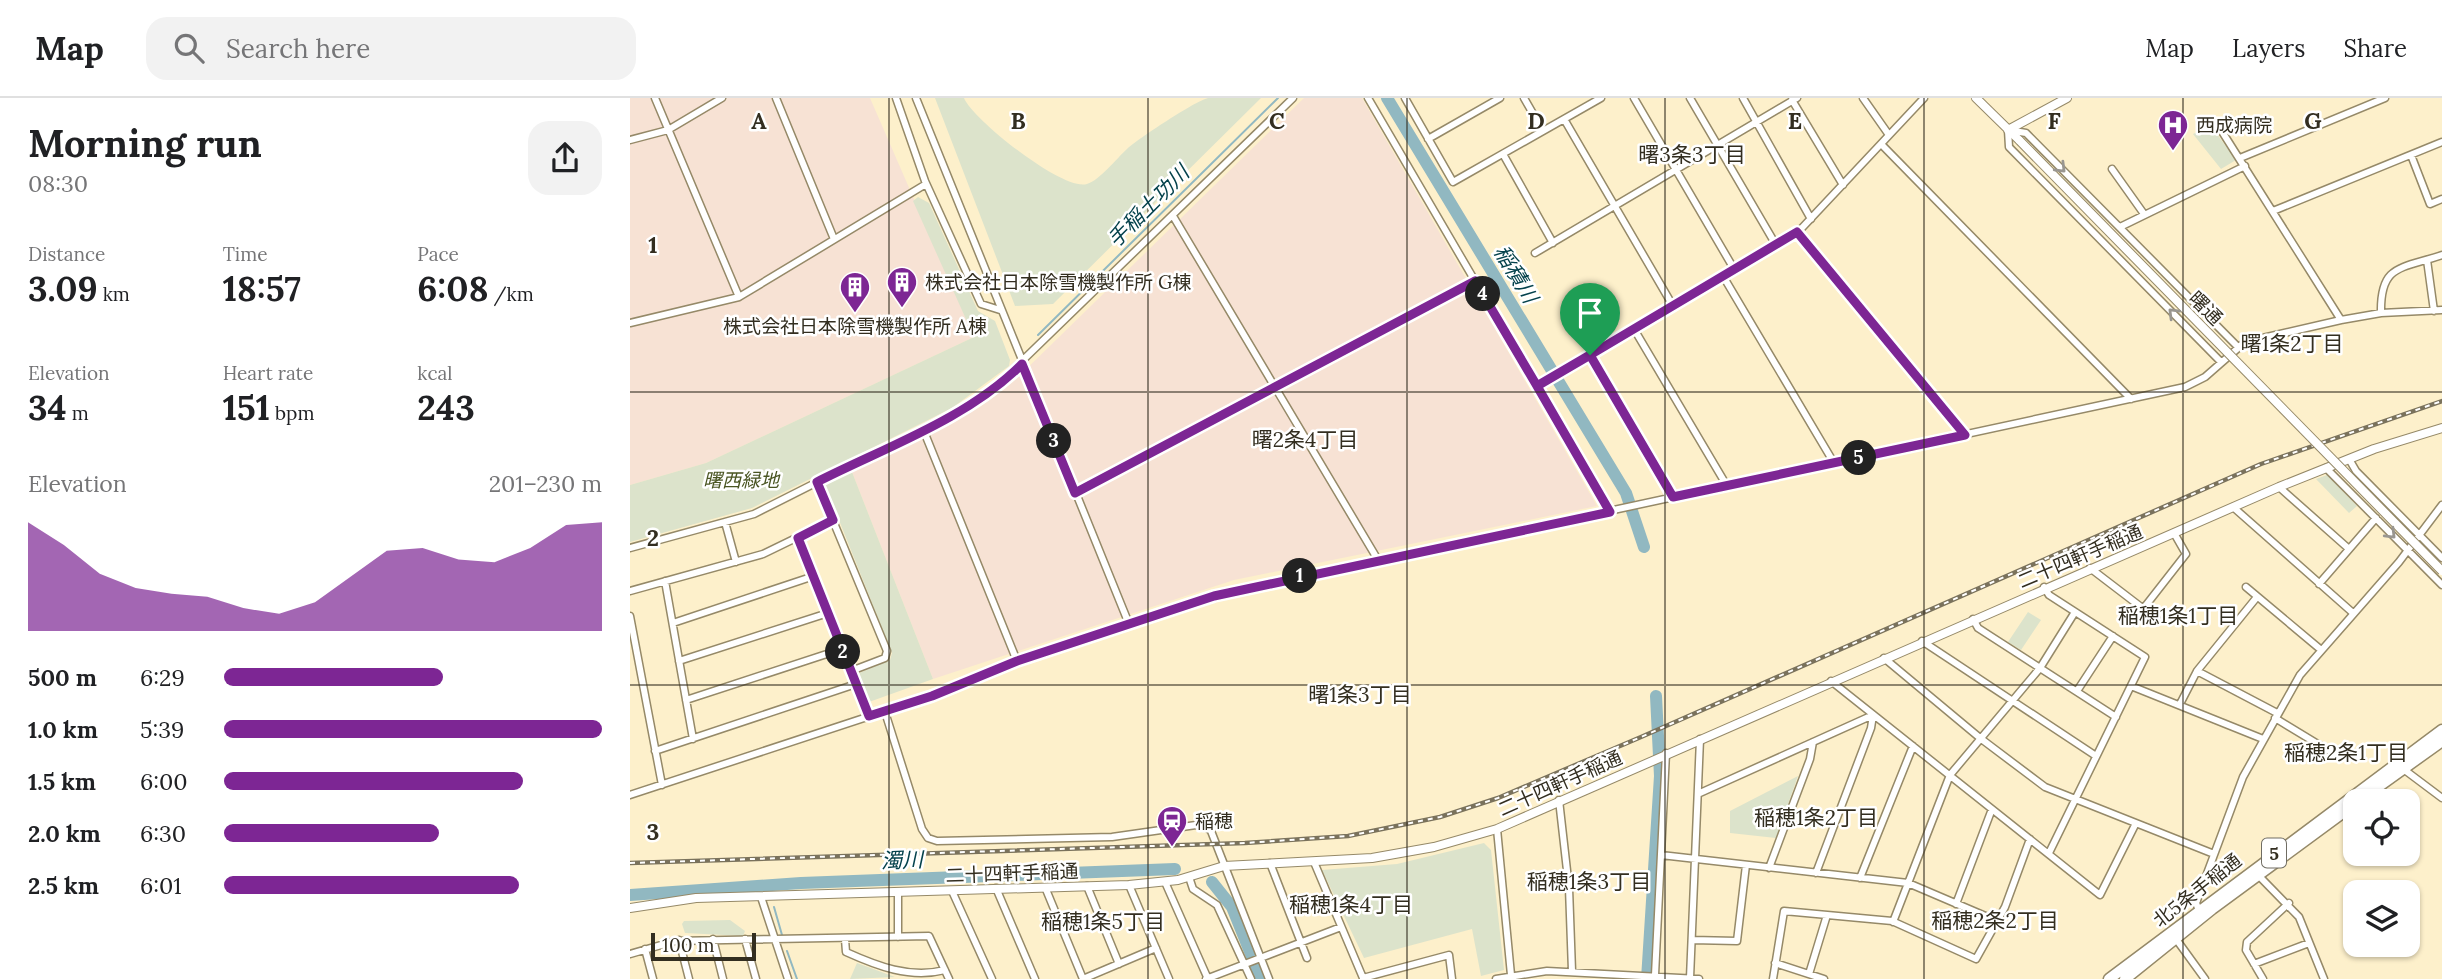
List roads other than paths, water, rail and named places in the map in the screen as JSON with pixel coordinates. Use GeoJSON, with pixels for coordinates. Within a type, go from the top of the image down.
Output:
{"type":"FeatureCollection","features":[{"type":"Feature","properties":{"kind":"highway","name":"北5条手稲通"},"geometry":{"type":"LineString","coordinates":[[2109,979],[2442,730]]}},
{"type":"Feature","properties":{"kind":"highway","name":"北5条手稲通"},"geometry":{"type":"LineString","coordinates":[[2374,789],[2442,741]]}},
{"type":"Feature","properties":{"kind":"highway","name":"北5条手稲通"},"geometry":{"type":"LineString","coordinates":[[2125,979],[2176,939],[2200,913],[2258,875],[2343,812]]}},
{"type":"Feature","properties":{"kind":"street"},"geometry":{"type":"LineString","coordinates":[[655,98],[739,297]]}},
{"type":"Feature","properties":{"kind":"street"},"geometry":{"type":"LineString","coordinates":[[630,140],[668,130],[722,98]]}},
{"type":"Feature","properties":{"kind":"street"},"geometry":{"type":"LineString","coordinates":[[776,98],[834,239]]}},
{"type":"Feature","properties":{"kind":"street"},"geometry":{"type":"LineString","coordinates":[[896,98],[926,184],[981,304],[1000,310]]}},
{"type":"Feature","properties":{"kind":"street"},"geometry":{"type":"LineString","coordinates":[[916,98],[1129,624]]}},
{"type":"Feature","properties":{"kind":"street"},"geometry":{"type":"LineString","coordinates":[[630,548],[754,514],[923,429],[991,391],[1022,364],[1293,98]]}},
{"type":"Feature","properties":{"kind":"street"},"geometry":{"type":"LineString","coordinates":[[1368,98],[1610,512]]}},
{"type":"Feature","properties":{"kind":"street"},"geometry":{"type":"LineString","coordinates":[[1405,98],[1453,182],[1601,98]]}},
{"type":"Feature","properties":{"kind":"street"},"geometry":{"type":"LineString","coordinates":[[1428,139],[1500,98]]}},
{"type":"Feature","properties":{"kind":"street"},"geometry":{"type":"LineString","coordinates":[[1524,98],[1544,131]]}},
{"type":"Feature","properties":{"kind":"street"},"geometry":{"type":"LineString","coordinates":[[1634,98],[1734,269]]}},
{"type":"Feature","properties":{"kind":"street"},"geometry":{"type":"LineString","coordinates":[[1690,98],[1776,244]]}},
{"type":"Feature","properties":{"kind":"street"},"geometry":{"type":"LineString","coordinates":[[1743,98],[1811,219]]}},
{"type":"Feature","properties":{"kind":"street"},"geometry":{"type":"LineString","coordinates":[[1863,98],[1889,135]]}},
{"type":"Feature","properties":{"kind":"street"},"geometry":{"type":"LineString","coordinates":[[1537,386],[1797,232],[1924,98]]}},
{"type":"Feature","properties":{"kind":"street","name":"曙通"},"geometry":{"type":"LineString","coordinates":[[1976,98],[2442,571]]}},
{"type":"Feature","properties":{"kind":"street"},"geometry":{"type":"LineString","coordinates":[[2008,130],[2067,98]]}},
{"type":"Feature","properties":{"kind":"street"},"geometry":{"type":"LineString","coordinates":[[2240,158],[2385,98]]}},
{"type":"Feature","properties":{"kind":"street"},"geometry":{"type":"LineString","coordinates":[[1535,253],[1794,99],[1843,185]]}},
{"type":"Feature","properties":{"kind":"street"},"geometry":{"type":"LineString","coordinates":[[1564,119],[1673,306]]}},
{"type":"Feature","properties":{"kind":"street"},"geometry":{"type":"LineString","coordinates":[[2216,122],[2341,320]]}},
{"type":"Feature","properties":{"kind":"street"},"geometry":{"type":"LineString","coordinates":[[2008,130],[2026,133],[2238,347]]}},
{"type":"Feature","properties":{"kind":"street"},"geometry":{"type":"LineString","coordinates":[[2008,130],[2009,147],[2221,362]]}},
{"type":"Feature","properties":{"kind":"street"},"geometry":{"type":"LineString","coordinates":[[2273,211],[2442,142]]}},
{"type":"Feature","properties":{"kind":"street"},"geometry":{"type":"LineString","coordinates":[[1881,144],[2131,399]]}},
{"type":"Feature","properties":{"kind":"street"},"geometry":{"type":"LineString","coordinates":[[1503,154],[1553,243]]}},
{"type":"Feature","properties":{"kind":"street"},"geometry":{"type":"LineString","coordinates":[[2411,155],[2430,204],[2442,199]]}},
{"type":"Feature","properties":{"kind":"street"},"geometry":{"type":"LineString","coordinates":[[2120,228],[2245,166]]}},
{"type":"Feature","properties":{"kind":"street"},"geometry":{"type":"LineString","coordinates":[[2112,169],[2144,214]]}},
{"type":"Feature","properties":{"kind":"street"},"geometry":{"type":"LineString","coordinates":[[630,323],[739,297],[926,184]]}},
{"type":"Feature","properties":{"kind":"street"},"geometry":{"type":"LineString","coordinates":[[1173,216],[1378,560]]}},
{"type":"Feature","properties":{"kind":"street"},"geometry":{"type":"LineString","coordinates":[[1797,232],[1965,435]]}},
{"type":"Feature","properties":{"kind":"street"},"geometry":{"type":"LineString","coordinates":[[2381,313],[2380,288],[2390,273],[2442,255]]}},
{"type":"Feature","properties":{"kind":"street"},"geometry":{"type":"LineString","coordinates":[[630,795],[886,712],[1017,661],[1214,596],[2193,385],[2245,342],[2381,313],[2438,310],[2427,260]]}},
{"type":"Feature","properties":{"kind":"street"},"geometry":{"type":"LineString","coordinates":[[1723,276],[1834,463]]}},
{"type":"Feature","properties":{"kind":"street"},"geometry":{"type":"LineString","coordinates":[[1075,493],[1475,281]]}},
{"type":"Feature","properties":{"kind":"street"},"geometry":{"type":"LineString","coordinates":[[1634,329],[1727,486]]}},
{"type":"Feature","properties":{"kind":"street"},"geometry":{"type":"LineString","coordinates":[[1590,355],[1673,497]]}},
{"type":"Feature","properties":{"kind":"street","name":"二十四軒手稲通"},"geometry":{"type":"LineString","coordinates":[[630,908],[696,898],[1129,885],[1165,882],[1224,866],[1372,858],[1422,850],[1497,829],[2045,587],[2279,487],[2349,459],[2442,428]]}},
{"type":"Feature","properties":{"kind":"street"},"geometry":{"type":"LineString","coordinates":[[923,429],[1017,661]]}},
{"type":"Feature","properties":{"kind":"street"},"geometry":{"type":"LineString","coordinates":[[2349,459],[2356,471],[2442,558]]}},
{"type":"Feature","properties":{"kind":"street"},"geometry":{"type":"LineString","coordinates":[[2326,468],[2442,585]]}},
{"type":"Feature","properties":{"kind":"street"},"geometry":{"type":"LineString","coordinates":[[817,482],[887,652],[885,658],[851,671]]}},
{"type":"Feature","properties":{"kind":"street"},"geometry":{"type":"LineString","coordinates":[[2279,487],[2349,549]]}},
{"type":"Feature","properties":{"kind":"street"},"geometry":{"type":"LineString","coordinates":[[2200,913],[2196,903],[2243,777],[2300,675],[2408,550],[2442,505]]}},
{"type":"Feature","properties":{"kind":"street"},"geometry":{"type":"LineString","coordinates":[[2233,507],[2353,613]]}},
{"type":"Feature","properties":{"kind":"street"},"geometry":{"type":"LineString","coordinates":[[2319,584],[2376,518]]}},
{"type":"Feature","properties":{"kind":"street"},"geometry":{"type":"LineString","coordinates":[[630,592],[764,554],[833,520]]}},
{"type":"Feature","properties":{"kind":"street"},"geometry":{"type":"LineString","coordinates":[[725,522],[736,562]]}},
{"type":"Feature","properties":{"kind":"street"},"geometry":{"type":"LineString","coordinates":[[2143,609],[2186,554],[2174,533]]}},
{"type":"Feature","properties":{"kind":"street"},"geometry":{"type":"LineString","coordinates":[[798,538],[869,716]]}},
{"type":"Feature","properties":{"kind":"street"},"geometry":{"type":"LineString","coordinates":[[2090,568],[2158,620]]}},
{"type":"Feature","properties":{"kind":"street"},"geometry":{"type":"LineString","coordinates":[[673,623],[814,576]]}},
{"type":"Feature","properties":{"kind":"street"},"geometry":{"type":"LineString","coordinates":[[666,582],[693,739]]}},
{"type":"Feature","properties":{"kind":"street"},"geometry":{"type":"LineString","coordinates":[[2045,587],[2049,594],[2146,657],[2049,853]]}},
{"type":"Feature","properties":{"kind":"street"},"geometry":{"type":"LineString","coordinates":[[2246,587],[2320,649]]}},
{"type":"Feature","properties":{"kind":"street"},"geometry":{"type":"LineString","coordinates":[[2180,705],[2197,671],[2257,597]]}},
{"type":"Feature","properties":{"kind":"street"},"geometry":{"type":"LineString","coordinates":[[1893,922],[1950,775],[2040,668],[2076,612]]}},
{"type":"Feature","properties":{"kind":"street"},"geometry":{"type":"LineString","coordinates":[[679,661],[828,613]]}},
{"type":"Feature","properties":{"kind":"street"},"geometry":{"type":"LineString","coordinates":[[630,616],[633,651],[662,785]]}},
{"type":"Feature","properties":{"kind":"street"},"geometry":{"type":"LineString","coordinates":[[1973,619],[1978,628],[2116,717]]}},
{"type":"Feature","properties":{"kind":"street"},"geometry":{"type":"LineString","coordinates":[[2077,691],[2113,636]]}},
{"type":"Feature","properties":{"kind":"street"},"geometry":{"type":"LineString","coordinates":[[1922,641],[2096,756]]}},
{"type":"Feature","properties":{"kind":"street"},"geometry":{"type":"LineString","coordinates":[[686,700],[842,649]]}},
{"type":"Feature","properties":{"kind":"street"},"geometry":{"type":"LineString","coordinates":[[1884,658],[1980,738],[2045,787],[2135,825],[2214,854]]}},
{"type":"Feature","properties":{"kind":"street"},"geometry":{"type":"LineString","coordinates":[[2197,671],[2276,716],[2331,752]]}},
{"type":"Feature","properties":{"kind":"street"},"geometry":{"type":"LineString","coordinates":[[1831,681],[2100,895],[2135,825]]}},
{"type":"Feature","properties":{"kind":"street"},"geometry":{"type":"LineString","coordinates":[[655,751],[856,684]]}},
{"type":"Feature","properties":{"kind":"street"},"geometry":{"type":"LineString","coordinates":[[2131,686],[2263,739]]}},
{"type":"Feature","properties":{"kind":"street"},"geometry":{"type":"LineString","coordinates":[[886,712],[917,814],[928,838],[937,841],[1112,837],[1203,824],[1211,831],[1258,957],[1269,979]]}},
{"type":"Feature","properties":{"kind":"street"},"geometry":{"type":"LineString","coordinates":[[1700,793],[1873,715]]}},
{"type":"Feature","properties":{"kind":"street"},"geometry":{"type":"LineString","coordinates":[[1816,873],[1871,728],[1873,715]]}},
{"type":"Feature","properties":{"kind":"street"},"geometry":{"type":"LineString","coordinates":[[1690,978],[1700,793],[1700,739]]}},
{"type":"Feature","properties":{"kind":"street"},"geometry":{"type":"LineString","coordinates":[[1769,867],[1814,742]]}},
{"type":"Feature","properties":{"kind":"street"},"geometry":{"type":"LineString","coordinates":[[1860,878],[1913,747]]}},
{"type":"Feature","properties":{"kind":"street"},"geometry":{"type":"LineString","coordinates":[[1653,975],[1664,754]]}},
{"type":"Feature","properties":{"kind":"street"},"geometry":{"type":"LineString","coordinates":[[2402,768],[2442,798]]}},
{"type":"Feature","properties":{"kind":"street"},"geometry":{"type":"LineString","coordinates":[[1559,800],[1569,888],[1574,974]]}},
{"type":"Feature","properties":{"kind":"street"},"geometry":{"type":"LineString","coordinates":[[1956,904],[1992,809]]}},
{"type":"Feature","properties":{"kind":"street"},"geometry":{"type":"LineString","coordinates":[[1497,829],[1511,975]]}},
{"type":"Feature","properties":{"kind":"street"},"geometry":{"type":"LineString","coordinates":[[1773,979],[1784,911],[1893,922],[1976,959],[1997,921],[2030,839]]}},
{"type":"Feature","properties":{"kind":"street"},"geometry":{"type":"LineString","coordinates":[[1661,855],[1908,883],[1997,921]]}},
{"type":"Feature","properties":{"kind":"street"},"geometry":{"type":"LineString","coordinates":[[1314,862],[1363,978],[1449,955],[1452,979]]}},
{"type":"Feature","properties":{"kind":"street"},"geometry":{"type":"LineString","coordinates":[[1270,863],[1307,958]]}},
{"type":"Feature","properties":{"kind":"street"},"geometry":{"type":"LineString","coordinates":[[1692,940],[1737,941],[1746,865]]}},
{"type":"Feature","properties":{"kind":"street"},"geometry":{"type":"LineString","coordinates":[[2258,875],[2299,917],[2324,979]]}},
{"type":"Feature","properties":{"kind":"street"},"geometry":{"type":"LineString","coordinates":[[1188,877],[1193,889],[1217,905],[1246,962],[1251,979]]}},
{"type":"Feature","properties":{"kind":"street"},"geometry":{"type":"LineString","coordinates":[[1165,882],[1208,979],[1258,957],[1341,927]]}},
{"type":"Feature","properties":{"kind":"street"},"geometry":{"type":"LineString","coordinates":[[1129,885],[1169,979]]}},
{"type":"Feature","properties":{"kind":"street"},"geometry":{"type":"LineString","coordinates":[[1087,886],[1119,964]]}},
{"type":"Feature","properties":{"kind":"street"},"geometry":{"type":"LineString","coordinates":[[1045,887],[1083,979],[1156,948]]}},
{"type":"Feature","properties":{"kind":"street"},"geometry":{"type":"LineString","coordinates":[[996,888],[1035,979]]}},
{"type":"Feature","properties":{"kind":"street"},"geometry":{"type":"LineString","coordinates":[[952,891],[992,979]]}},
{"type":"Feature","properties":{"kind":"street"},"geometry":{"type":"LineString","coordinates":[[898,893],[898,937]]}},
{"type":"Feature","properties":{"kind":"street"},"geometry":{"type":"LineString","coordinates":[[761,897],[788,979]]}},
{"type":"Feature","properties":{"kind":"street"},"geometry":{"type":"LineString","coordinates":[[2263,979],[2245,950],[2247,942],[2289,904]]}},
{"type":"Feature","properties":{"kind":"street"},"geometry":{"type":"LineString","coordinates":[[1809,974],[1827,915]]}},
{"type":"Feature","properties":{"kind":"street"},"geometry":{"type":"LineString","coordinates":[[630,954],[679,940],[777,941],[929,936],[949,979]]}},
{"type":"Feature","properties":{"kind":"street"},"geometry":{"type":"LineString","coordinates":[[713,939],[723,979]]}},
{"type":"Feature","properties":{"kind":"street"},"geometry":{"type":"LineString","coordinates":[[745,939],[756,979]]}},
{"type":"Feature","properties":{"kind":"street"},"geometry":{"type":"LineString","coordinates":[[845,939],[846,952],[885,969],[912,974],[945,970]]}},
{"type":"Feature","properties":{"kind":"street"},"geometry":{"type":"LineString","coordinates":[[2176,939],[2205,979]]}},
{"type":"Feature","properties":{"kind":"street"},"geometry":{"type":"LineString","coordinates":[[679,940],[689,979]]}},
{"type":"Feature","properties":{"kind":"street"},"geometry":{"type":"LineString","coordinates":[[2254,964],[2309,943]]}},
{"type":"Feature","properties":{"kind":"street"},"geometry":{"type":"LineString","coordinates":[[645,949],[653,979]]}},
{"type":"Feature","properties":{"kind":"street"},"geometry":{"type":"LineString","coordinates":[[1774,963],[1824,979]]}},
{"type":"Feature","properties":{"kind":"street"},"geometry":{"type":"LineString","coordinates":[[1496,979],[1511,975],[1574,974],[1638,974],[1699,979]]}},
{"type":"Feature","properties":{"kind":"waterway","name":"手稲土功川"},"geometry":{"type":"LineString","coordinates":[[1038,335],[1278,98]]}},
{"type":"Feature","properties":{"kind":"waterway","name":"稲積川"},"geometry":{"type":"LineString","coordinates":[[1387,98],[1626,493],[1644,547]]}},
{"type":"Feature","properties":{"kind":"waterway","name":"稲積川"},"geometry":{"type":"LineString","coordinates":[[1647,979],[1660,776],[1656,696]]}},
{"type":"Feature","properties":{"kind":"waterway","name":"濁川"},"geometry":{"type":"LineString","coordinates":[[630,895],[801,883],[1175,869]]}},
{"type":"Feature","properties":{"kind":"waterway","name":"濁川"},"geometry":{"type":"LineString","coordinates":[[1212,882],[1232,907],[1261,979]]}},
{"type":"Feature","properties":{"kind":"waterway","name":"濁川"},"geometry":{"type":"LineString","coordinates":[[768,886],[769,890]]}},
{"type":"Feature","properties":{"kind":"waterway"},"geometry":{"type":"LineString","coordinates":[[774,907],[782,935]]}},
{"type":"Feature","properties":{"kind":"waterway"},"geometry":{"type":"LineString","coordinates":[[787,951],[797,979]]}},
{"type":"Feature","properties":{"kind":"railway"},"geometry":{"type":"LineString","coordinates":[[630,863],[1245,843],[1348,836],[1440,817],[1498,798],[1641,737],[2261,464],[2442,401]]}},
{"type":"Feature","properties":{"kind":"place","name":"西成病院"},"geometry":{"type":"Point","coordinates":[2173,152]}},
{"type":"Feature","properties":{"kind":"place","name":"株式会社日本除雪機製作所 G棟"},"geometry":{"type":"Point","coordinates":[902,309]}},
{"type":"Feature","properties":{"kind":"place","name":"株式会社日本除雪機製作所 A棟"},"geometry":{"type":"Point","coordinates":[855,314]}},
{"type":"Feature","properties":{"kind":"place","name":"稲穂"},"geometry":{"type":"Point","coordinates":[1172,848]}},
{"type":"Feature","properties":{"kind":"district","name":"曙3条3丁目"},"geometry":{"type":"Point","coordinates":[1692,154]}},
{"type":"Feature","properties":{"kind":"district","name":"曙1条2丁目"},"geometry":{"type":"Point","coordinates":[2292,343]}},
{"type":"Feature","properties":{"kind":"district","name":"曙2条4丁目"},"geometry":{"type":"Point","coordinates":[1305,439]}},
{"type":"Feature","properties":{"kind":"district","name":"稲穂1条1丁目"},"geometry":{"type":"Point","coordinates":[2178,615]}},
{"type":"Feature","properties":{"kind":"district","name":"曙1条3丁目"},"geometry":{"type":"Point","coordinates":[1360,694]}},
{"type":"Feature","properties":{"kind":"district","name":"稲穂2条1丁目"},"geometry":{"type":"Point","coordinates":[2346,752]}},
{"type":"Feature","properties":{"kind":"district","name":"稲穂1条2丁目"},"geometry":{"type":"Point","coordinates":[1816,817]}},
{"type":"Feature","properties":{"kind":"district","name":"稲穂1条3丁目"},"geometry":{"type":"Point","coordinates":[1589,881]}},
{"type":"Feature","properties":{"kind":"district","name":"稲穂1条4丁目"},"geometry":{"type":"Point","coordinates":[1351,904]}},
{"type":"Feature","properties":{"kind":"district","name":"稲穂2条2丁目"},"geometry":{"type":"Point","coordinates":[1995,920]}},
{"type":"Feature","properties":{"kind":"district","name":"稲穂1条5丁目"},"geometry":{"type":"Point","coordinates":[1103,921]}},
{"type":"Feature","properties":{"kind":"park label","name":"曙西緑地"},"geometry":{"type":"Point","coordinates":[741,480]}}]}
